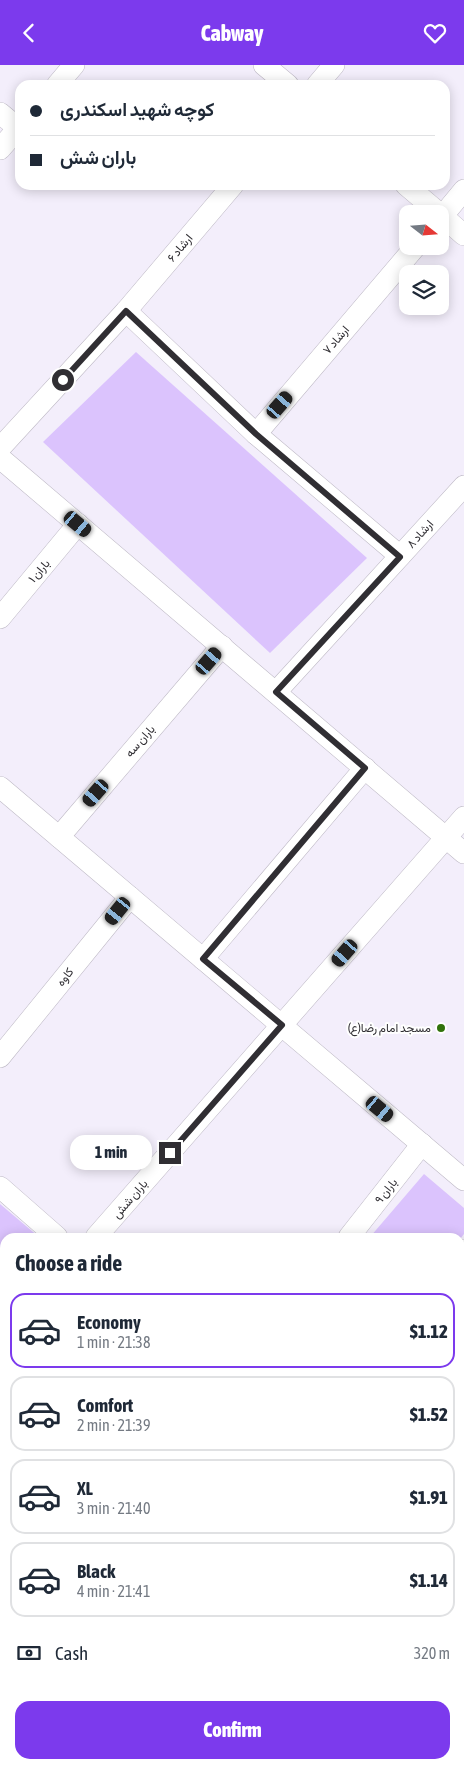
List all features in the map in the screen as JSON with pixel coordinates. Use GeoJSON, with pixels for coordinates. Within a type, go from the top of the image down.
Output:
{"type":"FeatureCollection","features":[{"type":"Feature","properties":{"kind":"street"},"geometry":{"type":"LineString","coordinates":[[60,80],[74,65]]}},
{"type":"Feature","properties":{"kind":"street"},"geometry":{"type":"LineString","coordinates":[[264,65],[282,80]]}},
{"type":"Feature","properties":{"kind":"street"},"geometry":{"type":"LineString","coordinates":[[321,80],[334,65]]}},
{"type":"Feature","properties":{"kind":"street"},"geometry":{"type":"LineString","coordinates":[[0,113],[15,124]]}},
{"type":"Feature","properties":{"kind":"street"},"geometry":{"type":"LineString","coordinates":[[0,149],[15,132]]}},
{"type":"Feature","properties":{"kind":"street","name":"ارشاد ۶"},"geometry":{"type":"LineString","coordinates":[[0,448],[126,311],[229,190]]}},
{"type":"Feature","properties":{"kind":"street"},"geometry":{"type":"LineString","coordinates":[[411,190],[428,205]]}},
{"type":"Feature","properties":{"kind":"street"},"geometry":{"type":"LineString","coordinates":[[449,207],[464,191]]}},
{"type":"Feature","properties":{"kind":"street"},"geometry":{"type":"LineString","coordinates":[[449,223],[464,235]]}},
{"type":"Feature","properties":{"kind":"street","name":"ارشاد ۷"},"geometry":{"type":"LineString","coordinates":[[256,434],[408,255]]}},
{"type":"Feature","properties":{"kind":"street"},"geometry":{"type":"LineString","coordinates":[[126,311],[256,434],[400,557]]}},
{"type":"Feature","properties":{"kind":"street"},"geometry":{"type":"LineString","coordinates":[[0,458],[464,853]]}},
{"type":"Feature","properties":{"kind":"street","name":"ارشاد ۸"},"geometry":{"type":"LineString","coordinates":[[276,692],[464,486]]}},
{"type":"Feature","properties":{"kind":"street","name":"باران ۱"},"geometry":{"type":"LineString","coordinates":[[0,618],[78,524]]}},
{"type":"Feature","properties":{"kind":"street","name":"باران سه"},"geometry":{"type":"LineString","coordinates":[[58,837],[222,646]]}},
{"type":"Feature","properties":{"kind":"street"},"geometry":{"type":"LineString","coordinates":[[203,959],[365,768]]}},
{"type":"Feature","properties":{"kind":"street"},"geometry":{"type":"LineString","coordinates":[[0,787],[464,1180]]}},
{"type":"Feature","properties":{"kind":"street","name":"باران شش"},"geometry":{"type":"LineString","coordinates":[[100,1233],[464,817]]}},
{"type":"Feature","properties":{"kind":"street","name":"کاوه"},"geometry":{"type":"LineString","coordinates":[[0,1057],[130,897]]}},
{"type":"Feature","properties":{"kind":"street","name":"باران ۹"},"geometry":{"type":"LineString","coordinates":[[352,1233],[422,1144]]}},
{"type":"Feature","properties":{"kind":"street"},"geometry":{"type":"LineString","coordinates":[[0,1187],[52,1233]]}},
{"type":"Feature","properties":{"kind":"shaded area"},"geometry":{"type":"Polygon","coordinates":[[[136,352],[367,558],[270,653],[43,442],[136,352]]]}},
{"type":"Feature","properties":{"kind":"shaded area"},"geometry":{"type":"Polygon","coordinates":[[[424,1174],[464,1208],[464,1233],[373,1233],[424,1174]]]}},
{"type":"Feature","properties":{"kind":"shaded area"},"geometry":{"type":"Polygon","coordinates":[[[0,1204],[34,1233],[0,1233],[0,1204]]]}},
{"type":"Feature","properties":{"kind":"place","name":"مسجد امام رضا(ع)"},"geometry":{"type":"Point","coordinates":[441,1028]}},
{"type":"Feature","properties":{"kind":"route"},"geometry":{"type":"LineString","coordinates":[[63,380],[126,311],[256,434],[400,557],[276,692],[365,768],[203,959],[282,1025],[170,1153]]}}]}
